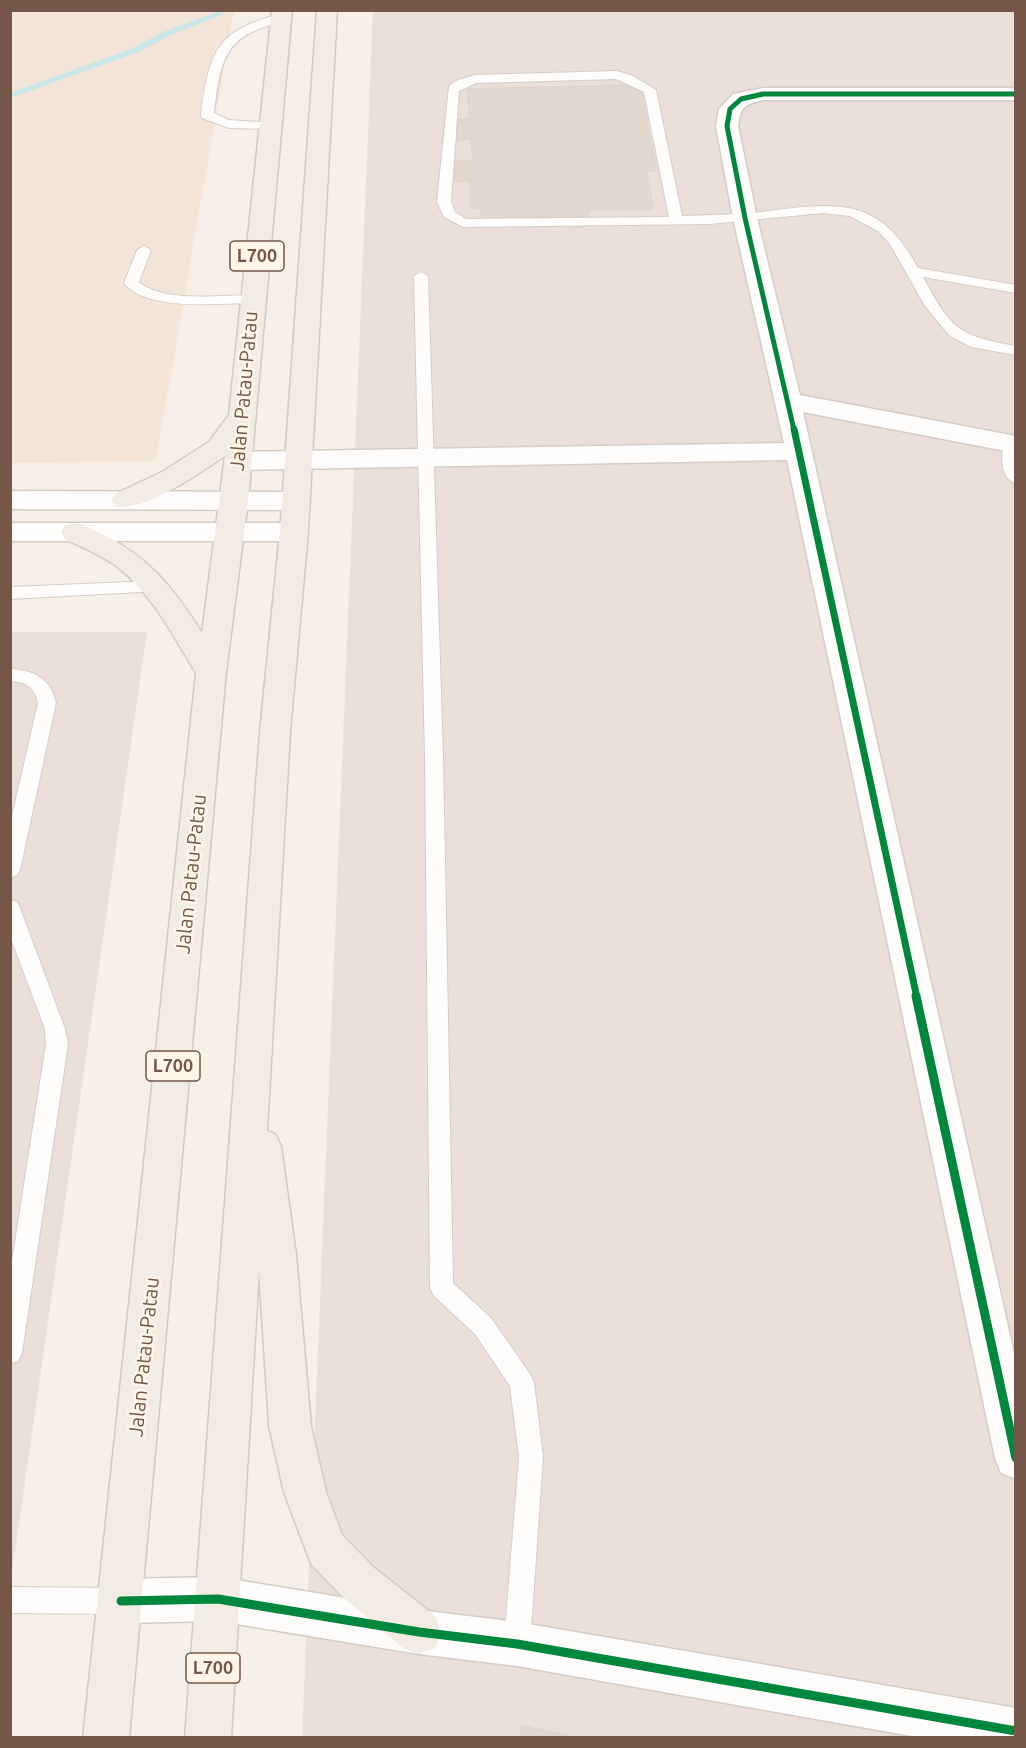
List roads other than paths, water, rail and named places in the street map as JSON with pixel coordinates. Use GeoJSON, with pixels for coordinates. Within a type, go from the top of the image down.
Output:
{"type":"FeatureCollection","features":[{"type":"Feature","properties":{"kind":"main road","name":"L700"},"geometry":{"type":"LineString","coordinates":[[208,1737],[275,732],[295,517],[327,10]]}},
{"type":"Feature","properties":{"kind":"main road","name":"Jalan Patau-Patau"},"geometry":{"type":"LineString","coordinates":[[106,1737],[211,672],[232,516],[281,14]]}},
{"type":"Feature","properties":{"kind":"main road"},"geometry":{"type":"LineString","coordinates":[[125,500],[188,468],[218,448],[241,418]]}},
{"type":"Feature","properties":{"kind":"main road"},"geometry":{"type":"LineString","coordinates":[[75,532],[124,558],[153,587],[211,672]]}},
{"type":"Feature","properties":{"kind":"main road"},"geometry":{"type":"LineString","coordinates":[[252,1076],[277,1255],[290,1426],[304,1492],[326,1548],[358,1582],[419,1632]]}},
{"type":"Feature","properties":{"kind":"street"},"geometry":{"type":"LineString","coordinates":[[1016,94],[763,94],[741,99],[730,110],[727,126],[745,218],[799,451],[1016,1458]]}},
{"type":"Feature","properties":{"kind":"street"},"geometry":{"type":"LineString","coordinates":[[788,401],[1014,445]]}},
{"type":"Feature","properties":{"kind":"street"},"geometry":{"type":"LineString","coordinates":[[237,461],[799,451]]}},
{"type":"Feature","properties":{"kind":"street"},"geometry":{"type":"LineString","coordinates":[[10,500],[125,500],[232,516]]}},
{"type":"Feature","properties":{"kind":"street"},"geometry":{"type":"LineString","coordinates":[[10,532],[75,532],[232,516],[295,517]]}},
{"type":"Feature","properties":{"kind":"street"},"geometry":{"type":"LineString","coordinates":[[121,1601],[218,1599],[419,1632],[517,1644],[965,1729],[1016,1731]]}},
{"type":"Feature","properties":{"kind":"lane"},"geometry":{"type":"LineString","coordinates":[[269,126],[229,125],[218,122],[207,114],[210,88],[224,46],[246,27],[281,14]]}},
{"type":"Feature","properties":{"kind":"lane"},"geometry":{"type":"LineString","coordinates":[[676,219],[650,90],[642,84],[617,75],[475,79],[453,89],[444,202],[449,214],[463,223],[745,218],[822,208],[867,218],[887,228],[937,313],[956,334],[972,342],[1016,351]]}},
{"type":"Feature","properties":{"kind":"lane"},"geometry":{"type":"LineString","coordinates":[[144,250],[131,283],[135,290],[164,297],[252,299]]}},
{"type":"Feature","properties":{"kind":"lane"},"geometry":{"type":"LineString","coordinates":[[912,271],[1016,289]]}},
{"type":"Feature","properties":{"kind":"lane"},"geometry":{"type":"LineString","coordinates":[[422,276],[428,458],[442,1288],[483,1326],[522,1382],[531,1457],[517,1644]]}},
{"type":"Feature","properties":{"kind":"lane"},"geometry":{"type":"LineString","coordinates":[[1014,445],[1009,456],[1011,472],[1016,478]]}},
{"type":"Feature","properties":{"kind":"lane"},"geometry":{"type":"LineString","coordinates":[[10,593],[153,587]]}},
{"type":"Feature","properties":{"kind":"lane"},"geometry":{"type":"LineString","coordinates":[[10,675],[30,678],[40,683],[46,692],[47,703],[10,870]]}},
{"type":"Feature","properties":{"kind":"lane"},"geometry":{"type":"LineString","coordinates":[[10,908],[55,1029],[57,1044],[10,1353]]}},
{"type":"Feature","properties":{"kind":"lane"},"geometry":{"type":"LineString","coordinates":[[10,1600],[121,1601]]}},
{"type":"Feature","properties":{"kind":"waterway"},"geometry":{"type":"LineString","coordinates":[[10,96],[136,50],[166,34],[230,10]]}}]}
